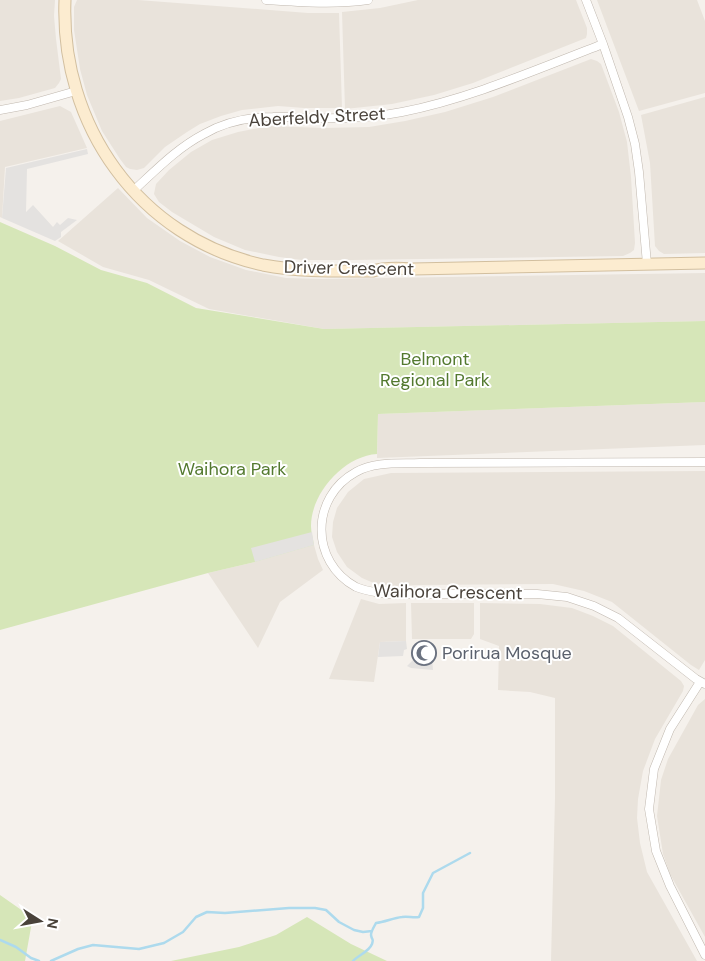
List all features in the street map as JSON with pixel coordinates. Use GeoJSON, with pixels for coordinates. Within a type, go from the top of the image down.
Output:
{"type":"FeatureCollection","features":[{"type":"Feature","properties":{"kind":"street","name":"Driver Crescent"},"geometry":{"type":"LineString","coordinates":[[65,0],[68,60],[86,120],[103,151],[133,191],[174,226],[207,245],[248,261],[278,268],[305,270],[373,271],[392,268],[705,263]]}},
{"type":"Feature","properties":{"kind":"street"},"geometry":{"type":"LineString","coordinates":[[266,0],[330,3],[368,0]]}},
{"type":"Feature","properties":{"kind":"street"},"geometry":{"type":"LineString","coordinates":[[586,0],[628,117],[635,144],[647,264]]}},
{"type":"Feature","properties":{"kind":"street","name":"Aberfeldy Street"},"geometry":{"type":"LineString","coordinates":[[133,191],[180,149],[205,133],[227,124],[246,119],[275,117],[345,118],[408,111],[474,93],[603,44]]}},
{"type":"Feature","properties":{"kind":"street"},"geometry":{"type":"LineString","coordinates":[[0,110],[27,105],[76,91]]}},
{"type":"Feature","properties":{"kind":"street","name":"Waihora Crescent"},"geometry":{"type":"LineString","coordinates":[[703,683],[618,618],[594,606],[567,597],[537,594],[386,594],[357,587],[341,576],[330,561],[322,538],[321,522],[329,498],[339,486],[357,471],[375,465],[705,462]]}},
{"type":"Feature","properties":{"kind":"street"},"geometry":{"type":"LineString","coordinates":[[703,683],[670,729],[654,769],[649,809],[656,851],[670,886],[705,955]]}},
{"type":"Feature","properties":{"kind":"shaded area"},"geometry":{"type":"Polygon","coordinates":[[[0,0],[55,0],[54,16],[61,79],[55,88],[0,101],[0,0]]]}},
{"type":"Feature","properties":{"kind":"shaded area"},"geometry":{"type":"Polygon","coordinates":[[[77,0],[138,0],[308,13],[339,13],[342,108],[278,106],[242,110],[221,116],[200,124],[187,132],[165,147],[144,168],[130,169],[120,159],[102,131],[87,95],[80,69],[74,30],[74,7],[77,0]]]}},
{"type":"Feature","properties":{"kind":"shaded area"},"geometry":{"type":"Polygon","coordinates":[[[418,0],[576,0],[587,28],[587,34],[586,38],[473,83],[434,95],[392,104],[345,109],[342,12],[380,8],[418,0]]]}},
{"type":"Feature","properties":{"kind":"shaded area"},"geometry":{"type":"Polygon","coordinates":[[[597,0],[697,0],[705,21],[705,93],[639,111],[597,0]]]}},
{"type":"Feature","properties":{"kind":"shaded area"},"geometry":{"type":"Polygon","coordinates":[[[591,59],[601,64],[619,112],[627,142],[635,243],[634,250],[623,256],[352,260],[302,260],[279,257],[245,250],[214,237],[172,212],[159,202],[154,194],[156,184],[169,170],[191,152],[212,140],[238,132],[269,126],[369,127],[405,121],[445,112],[493,97],[591,59]]]}},
{"type":"Feature","properties":{"kind":"shaded area"},"geometry":{"type":"Polygon","coordinates":[[[705,97],[705,253],[664,254],[655,246],[650,163],[641,115],[705,97]]]}},
{"type":"Feature","properties":{"kind":"shaded area"},"geometry":{"type":"Polygon","coordinates":[[[60,106],[71,112],[87,148],[5,167],[2,218],[0,217],[0,121],[60,106]]]}},
{"type":"Feature","properties":{"kind":"shaded area"},"geometry":{"type":"Polygon","coordinates":[[[87,149],[88,154],[27,169],[26,212],[33,205],[53,227],[57,222],[60,225],[68,218],[77,220],[61,232],[61,237],[55,241],[2,218],[6,168],[87,149]]]}},
{"type":"Feature","properties":{"kind":"shaded area"},"geometry":{"type":"Polygon","coordinates":[[[118,188],[147,218],[180,241],[210,257],[246,270],[286,278],[323,279],[705,273],[705,321],[324,329],[209,309],[149,280],[103,267],[58,241],[118,188]]]}},
{"type":"Feature","properties":{"kind":"shaded area"},"geometry":{"type":"Polygon","coordinates":[[[705,402],[705,445],[377,458],[378,414],[705,402]]]}},
{"type":"Feature","properties":{"kind":"shaded area"},"geometry":{"type":"Polygon","coordinates":[[[705,471],[705,660],[699,670],[612,602],[584,591],[553,584],[397,586],[376,584],[362,578],[347,567],[337,552],[332,537],[333,522],[337,508],[348,492],[364,479],[391,473],[705,471]]]}},
{"type":"Feature","properties":{"kind":"shaded area"},"geometry":{"type":"Polygon","coordinates":[[[312,532],[314,545],[255,562],[251,548],[312,532]]]}},
{"type":"Feature","properties":{"kind":"shaded area"},"geometry":{"type":"Polygon","coordinates":[[[314,545],[323,570],[280,602],[258,648],[208,573],[314,545]]]}},
{"type":"Feature","properties":{"kind":"shaded area"},"geometry":{"type":"Polygon","coordinates":[[[361,599],[379,604],[406,603],[406,641],[380,642],[374,682],[329,679],[361,599]]]}},
{"type":"Feature","properties":{"kind":"shaded area"},"geometry":{"type":"Polygon","coordinates":[[[411,603],[474,603],[474,634],[471,639],[412,639],[411,603]]]}},
{"type":"Feature","properties":{"kind":"shaded area"},"geometry":{"type":"Polygon","coordinates":[[[480,603],[540,604],[572,608],[593,616],[613,626],[681,681],[684,686],[683,691],[655,739],[643,771],[637,818],[640,843],[647,872],[697,961],[551,961],[555,798],[555,698],[530,692],[498,690],[499,646],[480,639],[480,603]]]}},
{"type":"Feature","properties":{"kind":"shaded area"},"geometry":{"type":"Polygon","coordinates":[[[406,641],[407,649],[404,650],[403,656],[378,657],[380,642],[406,641]]]}},
{"type":"Feature","properties":{"kind":"shaded area"},"geometry":{"type":"Polygon","coordinates":[[[432,657],[433,670],[407,666],[413,660],[431,659],[432,657]]]}},
{"type":"Feature","properties":{"kind":"shaded area"},"geometry":{"type":"Polygon","coordinates":[[[705,699],[705,937],[670,874],[663,854],[657,816],[661,780],[668,759],[698,705],[705,699]]]}},
{"type":"Feature","properties":{"kind":"green space"},"geometry":{"type":"Polygon","coordinates":[[[0,222],[55,246],[101,270],[147,283],[196,308],[324,329],[705,321],[705,402],[378,414],[377,454],[353,461],[332,478],[323,489],[312,514],[311,526],[314,545],[0,630],[0,222]]]}},
{"type":"Feature","properties":{"kind":"green space"},"geometry":{"type":"Polygon","coordinates":[[[0,895],[30,916],[33,916],[25,961],[0,961],[0,895]]]}},
{"type":"Feature","properties":{"kind":"green space"},"geometry":{"type":"Polygon","coordinates":[[[307,917],[351,944],[387,961],[171,961],[239,947],[276,935],[307,917]]]}},
{"type":"Feature","properties":{"kind":"waterway"},"geometry":{"type":"LineString","coordinates":[[353,961],[371,947],[373,941],[371,934],[376,923],[402,917],[419,917],[423,908],[423,893],[433,873],[470,853]]}},
{"type":"Feature","properties":{"kind":"waterway"},"geometry":{"type":"LineString","coordinates":[[51,961],[78,949],[93,945],[139,949],[164,943],[183,932],[196,917],[207,912],[225,913],[315,908],[326,910],[339,922],[354,930],[372,931]]}},
{"type":"Feature","properties":{"kind":"waterway"},"geometry":{"type":"LineString","coordinates":[[0,940],[39,961]]}},
{"type":"Feature","properties":{"kind":"place","name":"Porirua Mosque"},"geometry":{"type":"Point","coordinates":[424,653]}},
{"type":"Feature","properties":{"kind":"park label","name":"Belmont Regional Park"},"geometry":{"type":"Point","coordinates":[435,369]}},
{"type":"Feature","properties":{"kind":"park label","name":"Waihora Park"},"geometry":{"type":"Point","coordinates":[232,469]}}]}
